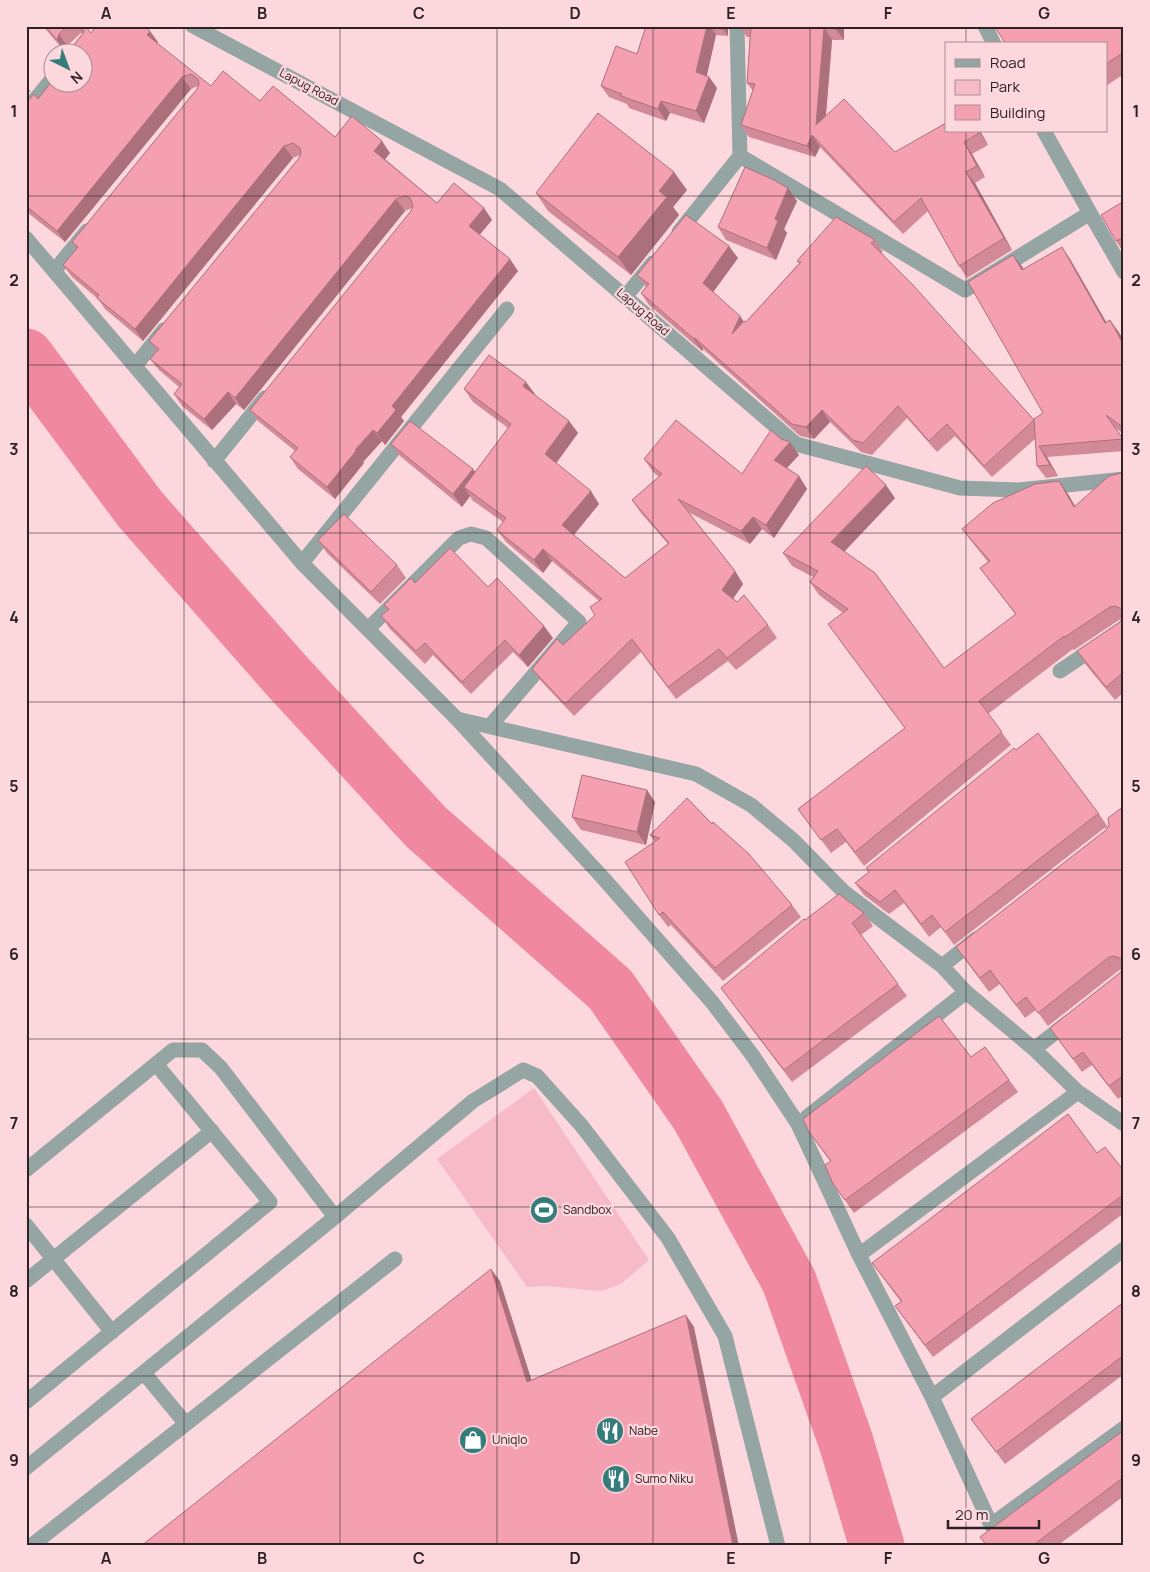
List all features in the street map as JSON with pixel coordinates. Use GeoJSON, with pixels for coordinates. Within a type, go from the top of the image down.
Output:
{"type":"FeatureCollection","features":[{"type":"Feature","properties":{"kind":"street","name":"Lapug Road"},"geometry":{"type":"LineString","coordinates":[[193,26],[500,189],[796,444],[960,488],[1019,490],[1124,479]]}},
{"type":"Feature","properties":{"kind":"street"},"geometry":{"type":"LineString","coordinates":[[626,297],[740,156],[737,26]]}},
{"type":"Feature","properties":{"kind":"street"},"geometry":{"type":"LineString","coordinates":[[985,26],[993,42]]}},
{"type":"Feature","properties":{"kind":"street"},"geometry":{"type":"LineString","coordinates":[[26,111],[42,91]]}},
{"type":"Feature","properties":{"kind":"street"},"geometry":{"type":"LineString","coordinates":[[1045,132],[1124,272]]}},
{"type":"Feature","properties":{"kind":"street"},"geometry":{"type":"LineString","coordinates":[[740,156],[965,290],[1090,214]]}},
{"type":"Feature","properties":{"kind":"street"},"geometry":{"type":"LineString","coordinates":[[55,270],[98,217]]}},
{"type":"Feature","properties":{"kind":"street"},"geometry":{"type":"LineString","coordinates":[[26,238],[302,563],[457,719],[604,879],[712,1002],[753,1056],[798,1124],[859,1255],[932,1397],[991,1525],[1124,1428]]}},
{"type":"Feature","properties":{"kind":"street"},"geometry":{"type":"LineString","coordinates":[[302,563],[507,309]]}},
{"type":"Feature","properties":{"kind":"street"},"geometry":{"type":"LineString","coordinates":[[135,366],[172,321]]}},
{"type":"Feature","properties":{"kind":"street"},"geometry":{"type":"LineString","coordinates":[[214,461],[276,385]]}},
{"type":"Feature","properties":{"kind":"street"},"geometry":{"type":"LineString","coordinates":[[368,629],[459,538],[471,534],[486,538],[579,622],[490,726]]}},
{"type":"Feature","properties":{"kind":"street"},"geometry":{"type":"LineString","coordinates":[[1060,671],[1124,628]]}},
{"type":"Feature","properties":{"kind":"street"},"geometry":{"type":"LineString","coordinates":[[457,719],[696,774],[751,804],[793,840],[840,896],[942,966],[966,992],[1034,1049],[1078,1092],[1124,1124]]}},
{"type":"Feature","properties":{"kind":"street"},"geometry":{"type":"LineString","coordinates":[[840,896],[859,880]]}},
{"type":"Feature","properties":{"kind":"street"},"geometry":{"type":"LineString","coordinates":[[942,966],[987,930]]}},
{"type":"Feature","properties":{"kind":"street"},"geometry":{"type":"LineString","coordinates":[[712,1002],[727,990]]}},
{"type":"Feature","properties":{"kind":"street"},"geometry":{"type":"LineString","coordinates":[[798,1124],[966,992]]}},
{"type":"Feature","properties":{"kind":"street"},"geometry":{"type":"LineString","coordinates":[[1034,1049],[1079,1014]]}},
{"type":"Feature","properties":{"kind":"street"},"geometry":{"type":"LineString","coordinates":[[26,1170],[173,1050],[202,1050],[222,1068],[335,1217]]}},
{"type":"Feature","properties":{"kind":"street"},"geometry":{"type":"LineString","coordinates":[[26,1402],[270,1202],[156,1064]]}},
{"type":"Feature","properties":{"kind":"street"},"geometry":{"type":"LineString","coordinates":[[26,1468],[335,1217],[473,1102],[522,1070],[537,1076],[581,1125],[668,1238],[724,1336],[778,1546]]}},
{"type":"Feature","properties":{"kind":"street"},"geometry":{"type":"LineString","coordinates":[[859,1255],[1078,1092]]}},
{"type":"Feature","properties":{"kind":"street"},"geometry":{"type":"LineString","coordinates":[[26,1281],[212,1131]]}},
{"type":"Feature","properties":{"kind":"street"},"geometry":{"type":"LineString","coordinates":[[26,1225],[112,1332]]}},
{"type":"Feature","properties":{"kind":"street"},"geometry":{"type":"LineString","coordinates":[[932,1397],[1124,1249]]}},
{"type":"Feature","properties":{"kind":"street"},"geometry":{"type":"LineString","coordinates":[[31,1546],[395,1259]]}},
{"type":"Feature","properties":{"kind":"street"},"geometry":{"type":"LineString","coordinates":[[144,1373],[186,1424]]}},
{"type":"Feature","properties":{"kind":"green space","name":"Sandbox"},"geometry":{"type":"Polygon","coordinates":[[[534,1088],[649,1260],[621,1284],[601,1291],[548,1286],[527,1287],[437,1159],[534,1088]]]}},
{"type":"Feature","properties":{"kind":"building"},"geometry":{"type":"Polygon","coordinates":[[[45,26],[67,26],[59,34],[57,40],[45,26]]]}},
{"type":"Feature","properties":{"kind":"building"},"geometry":{"type":"Polygon","coordinates":[[[82,26],[85,26],[91,33],[96,26],[144,26],[150,31],[147,35],[211,86],[223,71],[260,101],[273,86],[335,137],[352,116],[382,141],[374,151],[437,203],[454,183],[484,208],[469,226],[510,259],[392,406],[396,410],[377,433],[373,430],[355,450],[327,487],[290,457],[298,448],[250,410],[411,211],[413,206],[410,198],[405,196],[396,199],[235,398],[228,392],[204,419],[174,394],[182,384],[150,359],[159,349],[149,341],[299,158],[300,148],[293,143],[284,146],[135,329],[97,298],[99,295],[63,265],[78,247],[72,242],[197,89],[199,84],[198,79],[191,74],[182,77],[57,231],[26,206],[26,103],[34,94],[38,99],[43,92],[92,92],[92,42],[76,42],[84,32],[82,26]]]}},
{"type":"Feature","properties":{"kind":"building"},"geometry":{"type":"Polygon","coordinates":[[[646,26],[707,26],[696,72],[709,77],[696,111],[661,101],[658,109],[621,96],[622,94],[601,86],[616,46],[637,54],[646,26]]]}},
{"type":"Feature","properties":{"kind":"building"},"geometry":{"type":"Polygon","coordinates":[[[751,26],[835,26],[835,28],[824,28],[816,125],[844,99],[895,152],[945,124],[945,132],[978,132],[964,142],[977,166],[966,172],[1004,238],[959,266],[921,198],[894,222],[812,135],[807,146],[741,125],[755,84],[747,83],[751,26]]]}},
{"type":"Feature","properties":{"kind":"building"},"geometry":{"type":"Polygon","coordinates":[[[994,26],[1124,26],[1124,52],[1108,63],[1108,42],[1005,42],[994,26]]]}},
{"type":"Feature","properties":{"kind":"building"},"geometry":{"type":"Polygon","coordinates":[[[598,113],[674,172],[659,191],[667,197],[618,257],[536,193],[598,113]]]}},
{"type":"Feature","properties":{"kind":"building"},"geometry":{"type":"Polygon","coordinates":[[[745,167],[788,188],[775,219],[778,221],[767,248],[718,227],[745,167]]]}},
{"type":"Feature","properties":{"kind":"building"},"geometry":{"type":"Polygon","coordinates":[[[1124,201],[1124,237],[1116,241],[1101,215],[1124,201]]]}},
{"type":"Feature","properties":{"kind":"building"},"geometry":{"type":"Polygon","coordinates":[[[686,215],[729,246],[703,283],[740,316],[732,334],[744,321],[746,322],[801,262],[797,261],[836,217],[875,240],[871,243],[913,285],[1034,420],[984,466],[947,424],[929,441],[898,406],[863,443],[853,440],[822,410],[806,427],[792,424],[641,293],[649,284],[637,275],[686,215]]]}},
{"type":"Feature","properties":{"kind":"building"},"geometry":{"type":"Polygon","coordinates":[[[1062,247],[1105,323],[1110,320],[1124,347],[1124,428],[1106,415],[1123,439],[1039,446],[1050,465],[1037,466],[1034,419],[1043,413],[968,282],[1013,255],[1022,270],[1062,247]]]}},
{"type":"Feature","properties":{"kind":"building"},"geometry":{"type":"Polygon","coordinates":[[[489,355],[526,382],[523,386],[569,421],[545,454],[591,491],[562,525],[625,578],[669,543],[632,500],[662,474],[644,459],[676,420],[742,474],[771,430],[781,439],[790,442],[774,460],[799,476],[766,525],[753,517],[741,531],[678,499],[735,571],[722,590],[737,602],[744,595],[768,625],[727,658],[719,649],[668,687],[632,639],[565,704],[532,669],[557,639],[563,645],[595,615],[590,607],[602,599],[543,549],[534,560],[497,530],[506,518],[464,487],[511,424],[464,389],[489,355]]]}},
{"type":"Feature","properties":{"kind":"building"},"geometry":{"type":"Polygon","coordinates":[[[410,421],[473,469],[453,494],[391,444],[410,421]]]}},
{"type":"Feature","properties":{"kind":"building"},"geometry":{"type":"Polygon","coordinates":[[[1124,462],[1124,614],[1122,609],[1115,606],[1110,607],[1064,636],[979,701],[1002,732],[855,852],[837,829],[821,840],[798,809],[905,728],[828,624],[848,609],[810,582],[818,571],[783,553],[866,466],[886,485],[831,542],[875,573],[944,668],[1016,614],[980,568],[990,561],[962,529],[993,503],[1035,484],[1059,481],[1074,507],[1109,476],[1121,473],[1124,462]]]}},
{"type":"Feature","properties":{"kind":"building"},"geometry":{"type":"Polygon","coordinates":[[[344,514],[397,565],[371,592],[318,540],[344,514]]]}},
{"type":"Feature","properties":{"kind":"building"},"geometry":{"type":"Polygon","coordinates":[[[450,548],[488,587],[497,578],[544,626],[519,655],[505,640],[462,682],[425,643],[416,651],[381,616],[389,609],[384,605],[411,578],[415,583],[450,548]]]}},
{"type":"Feature","properties":{"kind":"building"},"geometry":{"type":"Polygon","coordinates":[[[1124,615],[1124,672],[1106,687],[1077,651],[1120,622],[1124,615]]]}},
{"type":"Feature","properties":{"kind":"building"},"geometry":{"type":"Polygon","coordinates":[[[1038,733],[1099,814],[945,932],[932,915],[921,924],[895,890],[880,902],[855,883],[869,872],[866,868],[1014,748],[1016,750],[1038,733]]]}},
{"type":"Feature","properties":{"kind":"building"},"geometry":{"type":"Polygon","coordinates":[[[582,775],[647,790],[637,832],[572,817],[582,775]]]}},
{"type":"Feature","properties":{"kind":"building"},"geometry":{"type":"Polygon","coordinates":[[[687,798],[712,824],[713,822],[749,854],[792,905],[715,968],[663,912],[659,915],[625,862],[660,838],[650,835],[687,798]]]}},
{"type":"Feature","properties":{"kind":"building"},"geometry":{"type":"Polygon","coordinates":[[[1124,806],[1124,963],[1122,959],[1114,956],[1109,957],[1038,1013],[1026,997],[1016,1005],[990,970],[980,978],[956,947],[1106,830],[1109,826],[1108,818],[1124,806]]]}},
{"type":"Feature","properties":{"kind":"building"},"geometry":{"type":"Polygon","coordinates":[[[839,894],[864,913],[852,923],[898,984],[784,1070],[721,988],[804,919],[839,894]]]}},
{"type":"Feature","properties":{"kind":"building"},"geometry":{"type":"Polygon","coordinates":[[[1124,965],[1124,1075],[1109,1086],[1083,1052],[1073,1059],[1050,1028],[1121,972],[1124,965]]]}},
{"type":"Feature","properties":{"kind":"building"},"geometry":{"type":"Polygon","coordinates":[[[939,1016],[971,1057],[985,1047],[1009,1080],[845,1200],[833,1184],[825,1165],[831,1161],[809,1132],[803,1119],[939,1016]]]}},
{"type":"Feature","properties":{"kind":"building"},"geometry":{"type":"Polygon","coordinates":[[[1068,1114],[1097,1153],[1105,1147],[1124,1171],[1124,1194],[925,1345],[895,1306],[902,1301],[872,1263],[1068,1114]]]}},
{"type":"Feature","properties":{"kind":"building"},"geometry":{"type":"Polygon","coordinates":[[[491,1269],[527,1382],[686,1315],[733,1546],[141,1546],[491,1269]]]}},
{"type":"Feature","properties":{"kind":"building"},"geometry":{"type":"Polygon","coordinates":[[[1124,1302],[1124,1355],[996,1452],[971,1419],[1124,1302]]]}},
{"type":"Feature","properties":{"kind":"building"},"geometry":{"type":"Polygon","coordinates":[[[1124,1430],[1124,1477],[1032,1546],[987,1546],[980,1537],[1124,1430]]]}},
{"type":"Feature","properties":{"kind":"waterway"},"geometry":{"type":"LineString","coordinates":[[26,356],[140,509],[286,675],[426,827],[610,989],[698,1115],[789,1281],[846,1442],[877,1546]]}},
{"type":"Feature","properties":{"kind":"place","name":"Sandbox"},"geometry":{"type":"Point","coordinates":[544,1210]}},
{"type":"Feature","properties":{"kind":"place","name":"Nabe"},"geometry":{"type":"Point","coordinates":[610,1431]}},
{"type":"Feature","properties":{"kind":"place","name":"Uniqlo"},"geometry":{"type":"Point","coordinates":[473,1440]}},
{"type":"Feature","properties":{"kind":"place","name":"Sumo Niku"},"geometry":{"type":"Point","coordinates":[616,1479]}}]}
